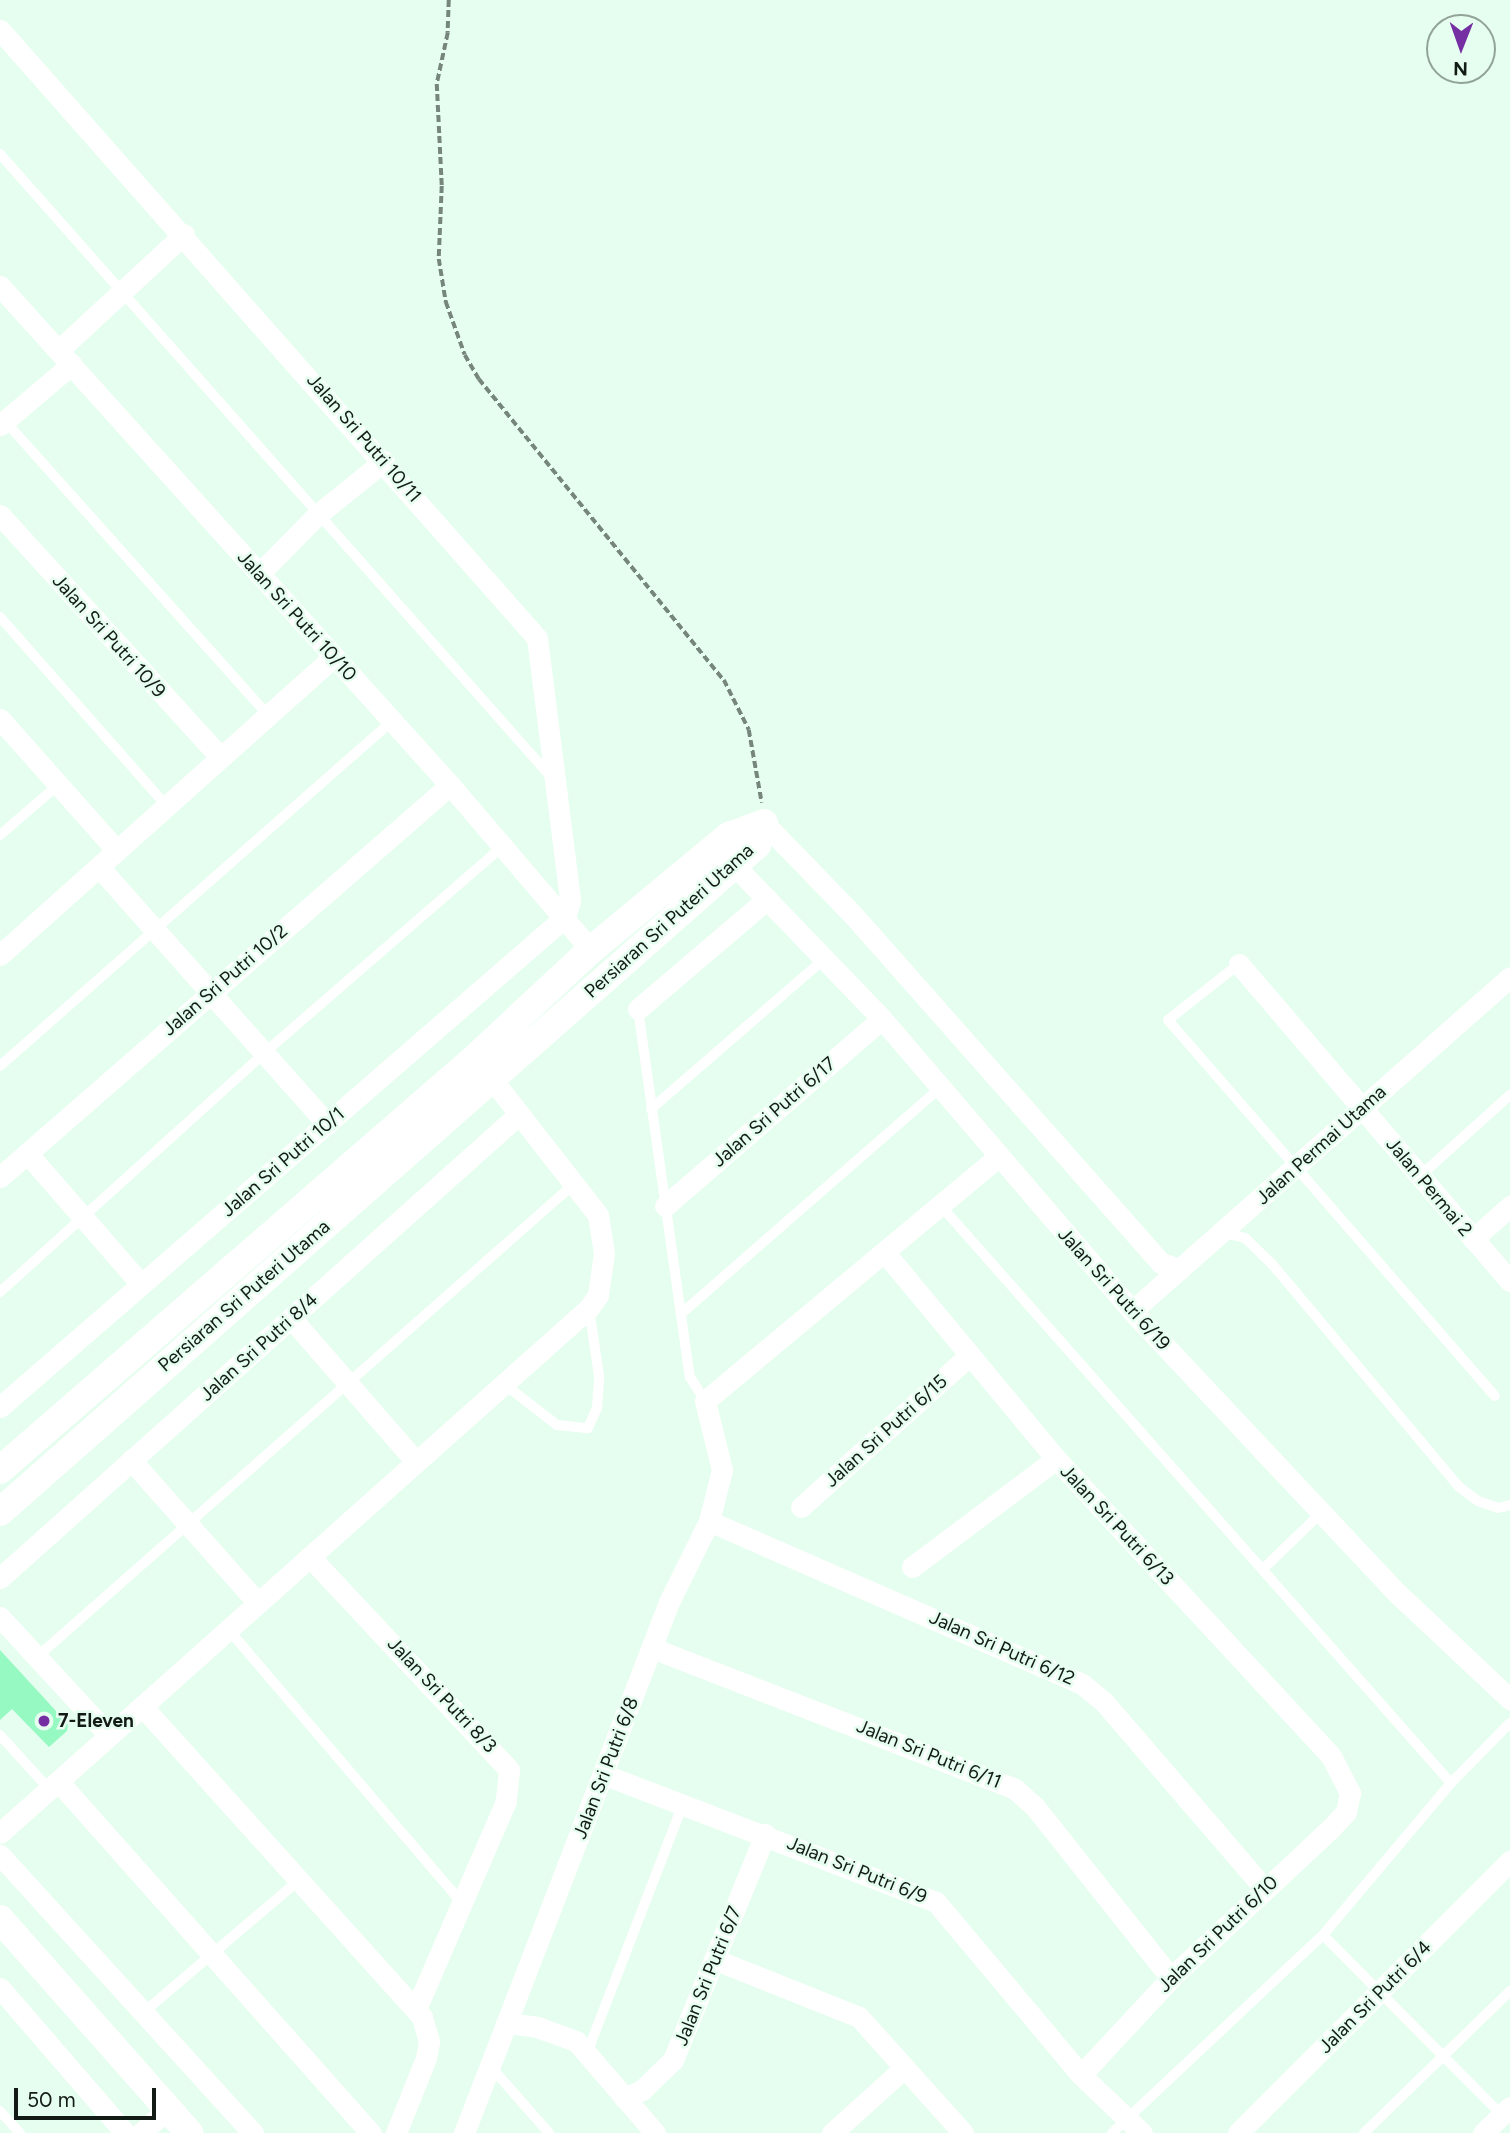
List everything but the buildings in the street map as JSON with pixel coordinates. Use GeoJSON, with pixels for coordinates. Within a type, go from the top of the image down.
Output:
{"type":"FeatureCollection","features":[{"type":"Feature","properties":{"kind":"street","name":"Jalan Sri Putri 10/11"},"geometry":{"type":"LineString","coordinates":[[0,30],[184,234],[537,638],[570,901],[565,917]]}},
{"type":"Feature","properties":{"kind":"street"},"geometry":{"type":"LineString","coordinates":[[3,423],[66,357],[119,294],[184,234]]}},
{"type":"Feature","properties":{"kind":"street","name":"Jalan Sri Putri 10/10"},"geometry":{"type":"LineString","coordinates":[[3,296],[66,357],[450,785],[501,848],[565,917],[591,950]]}},
{"type":"Feature","properties":{"kind":"street"},"geometry":{"type":"LineString","coordinates":[[258,573],[317,514],[384,461]]}},
{"type":"Feature","properties":{"kind":"street","name":"Jalan Sri Putri 10/9"},"geometry":{"type":"LineString","coordinates":[[0,515],[219,756]]}},
{"type":"Feature","properties":{"kind":"street"},"geometry":{"type":"LineString","coordinates":[[0,955],[219,756],[333,657]]}},
{"type":"Feature","properties":{"kind":"street"},"geometry":{"type":"LineString","coordinates":[[0,719],[117,851]]}},
{"type":"Feature","properties":{"kind":"street","name":"Jalan Sri Putri 10/2"},"geometry":{"type":"LineString","coordinates":[[0,1177],[450,785]]}},
{"type":"Feature","properties":{"kind":"street","name":"Persiaran Sri Puteri Utama"},"geometry":{"type":"LineString","coordinates":[[0,1470],[483,1068],[734,865],[762,837],[764,823],[729,836],[591,950],[483,1068],[0,1512]]}},
{"type":"Feature","properties":{"kind":"street"},"geometry":{"type":"LineString","coordinates":[[764,823],[854,916],[1161,1263],[1180,1269]]}},
{"type":"Feature","properties":{"kind":"street","name":"Jalan Sri Putri 6/19"},"geometry":{"type":"LineString","coordinates":[[734,865],[882,1019],[997,1158],[1132,1311],[1398,1594],[1510,1699]]}},
{"type":"Feature","properties":{"kind":"street"},"geometry":{"type":"LineString","coordinates":[[99,867],[327,1124]]}},
{"type":"Feature","properties":{"kind":"street"},"geometry":{"type":"LineString","coordinates":[[638,1009],[766,900]]}},
{"type":"Feature","properties":{"kind":"street","name":"Jalan Sri Putri 10/1"},"geometry":{"type":"LineString","coordinates":[[0,1407],[565,917]]}},
{"type":"Feature","properties":{"kind":"street","name":"Jalan Permai 2"},"geometry":{"type":"LineString","coordinates":[[1239,964],[1510,1280]]}},
{"type":"Feature","properties":{"kind":"street","name":"Jalan Permai Utama"},"geometry":{"type":"LineString","coordinates":[[1132,1311],[1224,1233],[1361,1107],[1510,977]]}},
{"type":"Feature","properties":{"kind":"street","name":"Jalan Sri Putri 6/17"},"geometry":{"type":"LineString","coordinates":[[665,1206],[882,1019]]}},
{"type":"Feature","properties":{"kind":"street"},"geometry":{"type":"LineString","coordinates":[[0,1833],[589,1308],[603,1275],[603,1244],[598,1215],[483,1068]]}},
{"type":"Feature","properties":{"kind":"street","name":"Jalan Sri Putri 8/4"},"geometry":{"type":"LineString","coordinates":[[0,1578],[518,1115]]}},
{"type":"Feature","properties":{"kind":"street"},"geometry":{"type":"LineString","coordinates":[[27,1153],[141,1284]]}},
{"type":"Feature","properties":{"kind":"street"},"geometry":{"type":"LineString","coordinates":[[705,1401],[886,1254],[997,1158]]}},
{"type":"Feature","properties":{"kind":"street"},"geometry":{"type":"LineString","coordinates":[[1473,1239],[1510,1206]]}},
{"type":"Feature","properties":{"kind":"street","name":"Jalan Sri Putri 6/13"},"geometry":{"type":"LineString","coordinates":[[886,1254],[1056,1458],[1331,1756],[1350,1793]]}},
{"type":"Feature","properties":{"kind":"street"},"geometry":{"type":"LineString","coordinates":[[291,1318],[416,1462]]}},
{"type":"Feature","properties":{"kind":"street","name":"Jalan Sri Putri 6/15"},"geometry":{"type":"LineString","coordinates":[[801,1507],[970,1354]]}},
{"type":"Feature","properties":{"kind":"street","name":"Jalan Sri Putri 6/8"},"geometry":{"type":"LineString","coordinates":[[464,2133],[652,1648],[709,1521],[722,1470],[705,1401]]}},
{"type":"Feature","properties":{"kind":"street"},"geometry":{"type":"LineString","coordinates":[[912,1567],[1056,1458]]}},
{"type":"Feature","properties":{"kind":"street"},"geometry":{"type":"LineString","coordinates":[[131,1460],[258,1603]]}},
{"type":"Feature","properties":{"kind":"street","name":"Jalan Sri Putri 6/12"},"geometry":{"type":"LineString","coordinates":[[709,1521],[1082,1684],[1104,1702],[1264,1888]]}},
{"type":"Feature","properties":{"kind":"street","name":"Jalan Sri Putri 8/3"},"geometry":{"type":"LineString","coordinates":[[310,1557],[509,1770],[506,1801],[460,1901],[416,2009]]}},
{"type":"Feature","properties":{"kind":"street"},"geometry":{"type":"LineString","coordinates":[[0,1617],[109,1735]]}},
{"type":"Feature","properties":{"kind":"street","name":"Jalan Sri Putri 6/11"},"geometry":{"type":"LineString","coordinates":[[652,1648],[1015,1789],[1035,1807],[1171,1978]]}},
{"type":"Feature","properties":{"kind":"street"},"geometry":{"type":"LineString","coordinates":[[142,1706],[416,2009],[428,2028],[429,2042],[396,2133]]}},
{"type":"Feature","properties":{"kind":"street","name":"Jalan Sri Putri 6/9"},"geometry":{"type":"LineString","coordinates":[[605,1775],[765,1834],[936,1902],[1127,2129]]}},
{"type":"Feature","properties":{"kind":"street"},"geometry":{"type":"LineString","coordinates":[[54,1785],[213,1956],[371,2133]]}},
{"type":"Feature","properties":{"kind":"street","name":"Jalan Sri Putri 6/10"},"geometry":{"type":"LineString","coordinates":[[1081,2075],[1171,1978],[1330,1829],[1346,1812],[1350,1793]]}},
{"type":"Feature","properties":{"kind":"street","name":"Jalan Sri Putri 6/7"},"geometry":{"type":"LineString","coordinates":[[624,2098],[642,2090],[673,2060],[716,1960],[765,1834]]}},
{"type":"Feature","properties":{"kind":"street"},"geometry":{"type":"LineString","coordinates":[[0,1855],[253,2133]]}},
{"type":"Feature","properties":{"kind":"street","name":"Jalan Sri Putri 6/4"},"geometry":{"type":"LineString","coordinates":[[1238,2133],[1510,1861]]}},
{"type":"Feature","properties":{"kind":"street"},"geometry":{"type":"LineString","coordinates":[[0,1919],[189,2133]]}},
{"type":"Feature","properties":{"kind":"street"},"geometry":{"type":"LineString","coordinates":[[716,1960],[859,2017],[963,2133]]}},
{"type":"Feature","properties":{"kind":"street"},"geometry":{"type":"LineString","coordinates":[[0,1988],[125,2133]]}},
{"type":"Feature","properties":{"kind":"street"},"geometry":{"type":"LineString","coordinates":[[506,2023],[557,2032],[587,2053],[655,2133]]}},
{"type":"Feature","properties":{"kind":"street"},"geometry":{"type":"LineString","coordinates":[[832,2133],[903,2069]]}},
{"type":"Feature","properties":{"kind":"street"},"geometry":{"type":"LineString","coordinates":[[141,2133],[168,2109]]}},
{"type":"Feature","properties":{"kind":"street"},"geometry":{"type":"LineString","coordinates":[[1483,2133],[1508,2109]]}},
{"type":"Feature","properties":{"kind":"lane"},"geometry":{"type":"LineString","coordinates":[[0,154],[119,294],[556,783]]}},
{"type":"Feature","properties":{"kind":"lane"},"geometry":{"type":"LineString","coordinates":[[3,423],[267,714]]}},
{"type":"Feature","properties":{"kind":"lane"},"geometry":{"type":"LineString","coordinates":[[0,617],[166,805]]}},
{"type":"Feature","properties":{"kind":"lane"},"geometry":{"type":"LineString","coordinates":[[0,1066],[392,720]]}},
{"type":"Feature","properties":{"kind":"lane"},"geometry":{"type":"LineString","coordinates":[[0,835],[58,785]]}},
{"type":"Feature","properties":{"kind":"lane"},"geometry":{"type":"LineString","coordinates":[[0,1292],[263,1054],[501,848]]}},
{"type":"Feature","properties":{"kind":"lane"},"geometry":{"type":"LineString","coordinates":[[651,1109],[823,960]]}},
{"type":"Feature","properties":{"kind":"lane"},"geometry":{"type":"LineString","coordinates":[[1239,964],[1168,1020],[1495,1396]]}},
{"type":"Feature","properties":{"kind":"lane"},"geometry":{"type":"LineString","coordinates":[[638,1009],[636,1022],[690,1377],[705,1401]]}},
{"type":"Feature","properties":{"kind":"lane"},"geometry":{"type":"LineString","coordinates":[[682,1313],[940,1088]]}},
{"type":"Feature","properties":{"kind":"lane"},"geometry":{"type":"LineString","coordinates":[[1420,1176],[1510,1095]]}},
{"type":"Feature","properties":{"kind":"lane"},"geometry":{"type":"LineString","coordinates":[[37,1657],[575,1183]]}},
{"type":"Feature","properties":{"kind":"lane"},"geometry":{"type":"LineString","coordinates":[[941,1206],[1451,1783]]}},
{"type":"Feature","properties":{"kind":"lane"},"geometry":{"type":"LineString","coordinates":[[1224,1233],[1245,1238],[1272,1264],[1458,1486],[1478,1501],[1498,1508],[1510,1505]]}},
{"type":"Feature","properties":{"kind":"lane"},"geometry":{"type":"LineString","coordinates":[[504,1384],[557,1425],[588,1427],[597,1408],[599,1376],[589,1308]]}},
{"type":"Feature","properties":{"kind":"lane"},"geometry":{"type":"LineString","coordinates":[[1263,1569],[1321,1513]]}},
{"type":"Feature","properties":{"kind":"lane"},"geometry":{"type":"LineString","coordinates":[[228,1629],[460,1901]]}},
{"type":"Feature","properties":{"kind":"lane"},"geometry":{"type":"LineString","coordinates":[[1127,2129],[1323,1935],[1451,1783],[1510,1723]]}},
{"type":"Feature","properties":{"kind":"lane"},"geometry":{"type":"LineString","coordinates":[[0,1735],[54,1785]]}},
{"type":"Feature","properties":{"kind":"lane"},"geometry":{"type":"LineString","coordinates":[[587,2053],[683,1804]]}},
{"type":"Feature","properties":{"kind":"lane"},"geometry":{"type":"LineString","coordinates":[[144,2012],[298,1881]]}},
{"type":"Feature","properties":{"kind":"lane"},"geometry":{"type":"LineString","coordinates":[[1323,1935],[1444,2056],[1508,2109]]}},
{"type":"Feature","properties":{"kind":"lane"},"geometry":{"type":"LineString","coordinates":[[1364,2133],[1510,1991]]}},
{"type":"Feature","properties":{"kind":"lane"},"geometry":{"type":"LineString","coordinates":[[490,2066],[549,2133]]}},
{"type":"Feature","properties":{"kind":"lane"},"geometry":{"type":"LineString","coordinates":[[0,2111],[20,2133]]}},
{"type":"Feature","properties":{"kind":"path"},"geometry":{"type":"LineString","coordinates":[[449,0],[448,33],[437,84],[442,186],[439,259],[446,302],[465,355],[479,379],[724,680],[749,730],[760,773],[764,823]]}},
{"type":"Feature","properties":{"kind":"place","name":"7-Eleven"},"geometry":{"type":"Point","coordinates":[44,1721]}}]}
